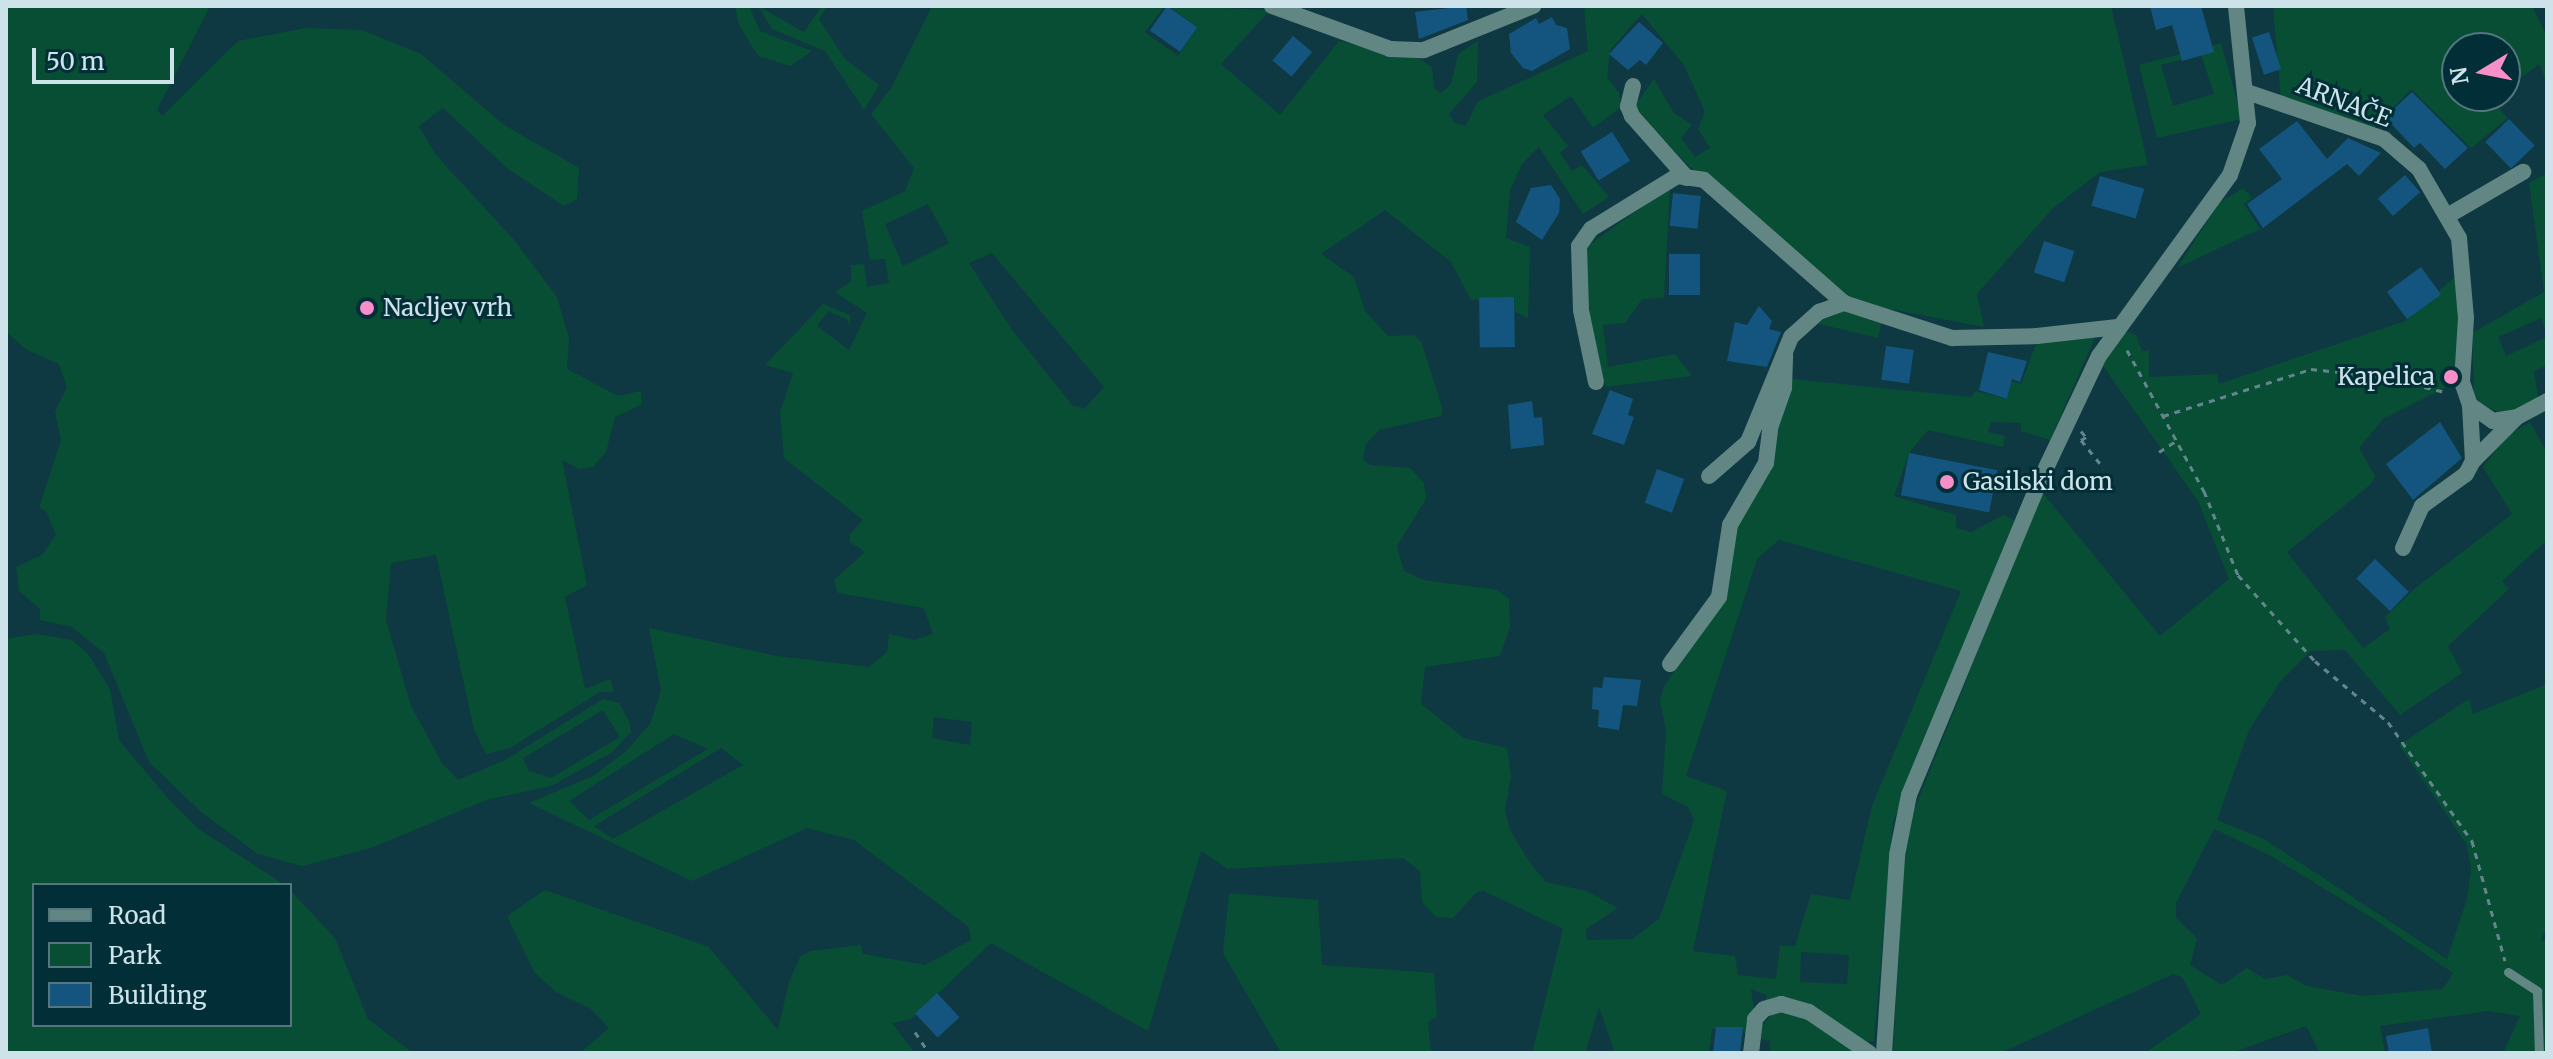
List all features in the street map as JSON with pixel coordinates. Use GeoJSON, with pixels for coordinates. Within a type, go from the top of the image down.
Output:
{"type":"FeatureCollection","features":[{"type":"Feature","properties":{"kind":"street"},"geometry":{"type":"LineString","coordinates":[[1272,6],[1390,49],[1424,50],[1533,6]]}},
{"type":"Feature","properties":{"kind":"street"},"geometry":{"type":"LineString","coordinates":[[1884,1053],[1897,855],[1909,795],[2069,415],[2117,327],[2184,246],[2230,175],[2248,123],[2236,6]]}},
{"type":"Feature","properties":{"kind":"street"},"geometry":{"type":"LineString","coordinates":[[1633,86],[1628,106],[1632,116],[1687,178]]}},
{"type":"Feature","properties":{"kind":"street","name":"ARNAČE"},"geometry":{"type":"LineString","coordinates":[[2247,92],[2384,139],[2419,169],[2449,215],[2465,268],[2462,382],[2470,405],[2473,461]]}},
{"type":"Feature","properties":{"kind":"street"},"geometry":{"type":"LineString","coordinates":[[2449,215],[2523,172]]}},
{"type":"Feature","properties":{"kind":"street"},"geometry":{"type":"LineString","coordinates":[[1596,382],[1581,310],[1579,246],[1591,229],[1677,176],[1704,180],[1844,303],[1952,338],[2037,336],[2117,327]]}},
{"type":"Feature","properties":{"kind":"street"},"geometry":{"type":"LineString","coordinates":[[1709,476],[1748,442],[1791,337],[1819,312],[1844,303]]}},
{"type":"Feature","properties":{"kind":"street"},"geometry":{"type":"LineString","coordinates":[[1670,664],[1719,597],[1730,525],[1766,463],[1770,428],[1784,388],[1785,355]]}},
{"type":"Feature","properties":{"kind":"street"},"geometry":{"type":"LineString","coordinates":[[2403,548],[2422,506],[2466,474],[2473,461],[2517,417],[2547,401]]}},
{"type":"Feature","properties":{"kind":"street"},"geometry":{"type":"LineString","coordinates":[[2470,405],[2493,421],[2517,417]]}},
{"type":"Feature","properties":{"kind":"street"},"geometry":{"type":"LineString","coordinates":[[1751,1053],[1755,1019],[1764,1009],[1781,1004],[1809,1012],[1869,1053]]}},
{"type":"Feature","properties":{"kind":"lane"},"geometry":{"type":"LineString","coordinates":[[2508,972],[2537,991],[2539,1053]]}},
{"type":"Feature","properties":{"kind":"path"},"geometry":{"type":"LineString","coordinates":[[2117,327],[2204,491],[2238,575],[2315,661],[2388,722],[2472,841],[2508,972]]}},
{"type":"Feature","properties":{"kind":"path"},"geometry":{"type":"LineString","coordinates":[[2162,416],[2311,369],[2436,388],[2470,405]]}},
{"type":"Feature","properties":{"kind":"path"},"geometry":{"type":"LineString","coordinates":[[2069,415],[2104,468]]}},
{"type":"Feature","properties":{"kind":"path"},"geometry":{"type":"LineString","coordinates":[[2159,452],[2176,441]]}},
{"type":"Feature","properties":{"kind":"path"},"geometry":{"type":"LineString","coordinates":[[915,1032],[929,1053]]}},
{"type":"Feature","properties":{"kind":"green space"},"geometry":{"type":"Polygon","coordinates":[[[6,6],[210,6],[157,110],[162,116],[238,41],[306,28],[362,30],[421,54],[504,125],[579,168],[577,199],[564,206],[507,168],[443,108],[419,126],[436,155],[515,241],[557,297],[569,338],[567,369],[618,396],[641,391],[641,405],[615,417],[606,452],[593,467],[579,469],[562,460],[587,585],[565,597],[585,689],[610,679],[614,692],[600,692],[510,748],[486,754],[474,730],[436,555],[391,563],[386,620],[411,706],[442,763],[458,780],[505,760],[603,699],[619,703],[631,732],[611,753],[551,786],[486,800],[371,848],[302,866],[258,854],[201,812],[149,762],[104,653],[72,627],[40,620],[40,609],[19,591],[16,567],[42,555],[56,535],[46,511],[39,508],[61,440],[55,411],[67,387],[59,364],[27,350],[6,332],[6,6]],[[603,710],[523,758],[529,771],[551,778],[620,737],[603,710]]]}},
{"type":"Feature","properties":{"kind":"green space"},"geometry":{"type":"Polygon","coordinates":[[[735,6],[749,6],[760,31],[812,51],[790,66],[758,56],[739,25],[735,6]]]}},
{"type":"Feature","properties":{"kind":"green space"},"geometry":{"type":"Polygon","coordinates":[[[758,6],[804,32],[820,9],[816,6],[827,6],[819,19],[845,59],[879,85],[864,110],[825,51],[772,29],[758,6]]]}},
{"type":"Feature","properties":{"kind":"green space"},"geometry":{"type":"Polygon","coordinates":[[[932,6],[1165,6],[1145,32],[1178,56],[1197,27],[1171,8],[1270,10],[1221,64],[1280,115],[1339,41],[1418,58],[1432,67],[1434,88],[1441,93],[1451,84],[1458,54],[1478,41],[1477,82],[1449,114],[1454,123],[1466,126],[1477,102],[1588,51],[1584,6],[2111,6],[2148,165],[2100,172],[2052,209],[1977,294],[1984,327],[1853,302],[1689,166],[1633,108],[1654,79],[1674,113],[1692,125],[1681,138],[1695,157],[1710,148],[1698,129],[1705,112],[1684,65],[1642,14],[1610,50],[1607,77],[1619,93],[1621,107],[1593,128],[1571,96],[1543,115],[1568,146],[1560,153],[1572,171],[1582,165],[1609,197],[1583,214],[1539,147],[1522,164],[1510,190],[1506,238],[1530,247],[1528,318],[1515,312],[1514,297],[1471,300],[1451,262],[1385,210],[1321,254],[1354,277],[1365,311],[1388,336],[1414,335],[1421,341],[1443,410],[1441,416],[1379,430],[1366,444],[1363,459],[1370,465],[1410,468],[1424,483],[1426,499],[1397,546],[1404,571],[1424,580],[1497,590],[1509,599],[1510,627],[1500,656],[1425,667],[1421,704],[1464,738],[1507,748],[1511,775],[1505,811],[1510,830],[1530,863],[1546,882],[1586,891],[1618,908],[1586,929],[1587,940],[1632,939],[1659,919],[1694,820],[1688,807],[1662,794],[1666,731],[1660,701],[1664,686],[1706,626],[1735,526],[1774,440],[1792,379],[1971,397],[1975,391],[2007,399],[2011,381],[2021,384],[2036,344],[2096,335],[2050,440],[2021,431],[2021,423],[1991,422],[1988,432],[2005,436],[2003,447],[1928,430],[1909,453],[1894,496],[1956,515],[1956,528],[1971,532],[2004,515],[2014,520],[1893,822],[1874,1041],[1863,1042],[1765,1002],[1767,995],[1751,989],[1754,1011],[1746,1033],[1712,1029],[1709,1053],[1615,1053],[1599,1007],[1585,1053],[1532,1053],[1563,929],[1484,891],[1477,892],[1453,918],[1436,917],[1422,902],[1420,871],[1403,858],[1228,869],[1201,851],[1148,1031],[991,943],[911,1019],[892,1023],[915,1053],[580,1053],[609,1028],[591,1009],[556,992],[534,972],[507,916],[545,890],[709,947],[778,1030],[789,982],[800,957],[810,951],[861,945],[863,954],[925,965],[971,940],[969,927],[854,840],[807,828],[692,881],[529,803],[593,776],[625,752],[650,724],[661,691],[649,628],[777,656],[869,667],[887,652],[889,634],[915,640],[933,634],[924,608],[838,593],[834,580],[865,552],[850,542],[850,534],[863,520],[784,458],[780,412],[793,373],[765,365],[823,304],[850,315],[851,326],[847,319],[828,311],[817,326],[849,350],[867,313],[835,292],[851,282],[851,265],[864,264],[867,287],[889,283],[885,259],[870,260],[862,211],[905,191],[914,168],[871,114],[891,88],[932,6]],[[928,204],[885,224],[903,266],[949,243],[928,204]],[[992,253],[969,263],[1012,330],[1072,405],[1084,409],[1104,387],[992,253]],[[1779,540],[1757,559],[1686,776],[1727,791],[1693,951],[1735,956],[1738,975],[1776,979],[1780,946],[1795,946],[1811,894],[1850,900],[1872,806],[1961,591],[1779,540]],[[934,717],[932,738],[970,745],[972,722],[934,717]],[[674,734],[569,801],[589,820],[708,749],[674,734]],[[721,748],[594,826],[613,839],[743,765],[721,748]],[[1801,952],[1800,982],[1847,984],[1849,955],[1801,952]]]}},
{"type":"Feature","properties":{"kind":"green space"},"geometry":{"type":"Polygon","coordinates":[[[2273,6],[2532,6],[2547,36],[2547,82],[2539,64],[2521,78],[2521,32],[2441,32],[2441,112],[2502,112],[2508,118],[2471,148],[2411,89],[2374,128],[2281,100],[2273,6]]]}},
{"type":"Feature","properties":{"kind":"green space"},"geometry":{"type":"Polygon","coordinates":[[[2221,43],[2242,119],[2157,138],[2139,65],[2221,43]],[[2201,54],[2161,65],[2173,106],[2214,94],[2201,54]]]}},
{"type":"Feature","properties":{"kind":"green space"},"geometry":{"type":"Polygon","coordinates":[[[2547,173],[2547,334],[2541,318],[2498,337],[2506,356],[2547,337],[2547,365],[2534,371],[2538,397],[2504,415],[2481,404],[2474,393],[2472,333],[2544,292],[2529,183],[2547,173]]]}},
{"type":"Feature","properties":{"kind":"green space"},"geometry":{"type":"Polygon","coordinates":[[[1670,187],[1664,298],[1642,299],[1625,323],[1603,325],[1608,367],[1675,354],[1692,376],[1606,387],[1593,341],[1582,265],[1586,247],[1670,187]]]}},
{"type":"Feature","properties":{"kind":"green space"},"geometry":{"type":"Polygon","coordinates":[[[2243,188],[2252,198],[2244,204],[2260,229],[2177,268],[2220,202],[2243,188]]]}},
{"type":"Feature","properties":{"kind":"green space"},"geometry":{"type":"Polygon","coordinates":[[[2455,277],[2460,277],[2459,371],[2444,373],[2445,388],[2383,419],[2359,448],[2375,476],[2371,484],[2287,552],[2363,648],[2390,629],[2385,617],[2413,590],[2512,514],[2483,467],[2507,436],[2530,422],[2547,453],[2547,540],[2502,581],[2509,589],[2448,646],[2462,673],[2400,715],[2345,650],[2311,651],[2280,682],[2249,730],[2217,820],[2264,839],[2447,959],[2467,899],[2471,870],[2467,845],[2399,745],[2469,699],[2473,714],[2547,684],[2547,925],[2541,940],[2547,943],[2547,1053],[2503,1053],[2520,1016],[2488,1011],[2380,1026],[2385,1053],[2320,1053],[2306,1026],[2231,1053],[2145,1053],[2201,1014],[2182,977],[2173,974],[2000,1053],[1893,1053],[1904,852],[1914,810],[2042,492],[2160,636],[2229,579],[2198,501],[2101,363],[2124,331],[2136,335],[2142,351],[2149,350],[2149,377],[2217,374],[2219,384],[2405,321],[2455,277]],[[2214,829],[2176,903],[2176,918],[2197,938],[2190,965],[2222,985],[2247,968],[2265,979],[2287,975],[2307,986],[2362,996],[2442,989],[2447,983],[2453,973],[2374,919],[2271,856],[2214,829]]]}},
{"type":"Feature","properties":{"kind":"green space"},"geometry":{"type":"Polygon","coordinates":[[[1844,311],[1881,324],[1878,338],[1815,323],[1844,311]]]}},
{"type":"Feature","properties":{"kind":"green space"},"geometry":{"type":"Polygon","coordinates":[[[36,634],[72,640],[88,654],[110,689],[119,740],[171,802],[200,830],[282,883],[32,883],[32,1027],[292,1027],[292,892],[335,938],[368,1019],[413,1053],[6,1053],[6,639],[36,634]]]}},
{"type":"Feature","properties":{"kind":"green space"},"geometry":{"type":"Polygon","coordinates":[[[1229,893],[1318,900],[1322,965],[1434,973],[1437,1017],[1428,1022],[1431,1053],[1281,1053],[1223,953],[1229,893]]]}},
{"type":"Feature","properties":{"kind":"green space"},"geometry":{"type":"Polygon","coordinates":[[[1775,1011],[1797,1012],[1864,1053],[1770,1053],[1770,1041],[1759,1039],[1758,1030],[1775,1011]]]}},
{"type":"Feature","properties":{"kind":"building"},"geometry":{"type":"Polygon","coordinates":[[[1167,6],[1197,27],[1180,52],[1150,31],[1167,6]]]}},
{"type":"Feature","properties":{"kind":"building"},"geometry":{"type":"Polygon","coordinates":[[[1466,6],[1468,20],[1419,39],[1415,12],[1466,6]]]}},
{"type":"Feature","properties":{"kind":"building"},"geometry":{"type":"Polygon","coordinates":[[[2150,6],[2201,6],[2214,52],[2182,61],[2172,25],[2156,30],[2150,6]]]}},
{"type":"Feature","properties":{"kind":"building"},"geometry":{"type":"Polygon","coordinates":[[[1552,17],[1556,25],[1567,28],[1570,49],[1532,71],[1523,68],[1511,53],[1509,34],[1536,18],[1539,24],[1552,17]]]}},
{"type":"Feature","properties":{"kind":"building"},"geometry":{"type":"Polygon","coordinates":[[[1639,22],[1663,43],[1646,65],[1640,60],[1628,70],[1609,54],[1639,22]]]}},
{"type":"Feature","properties":{"kind":"building"},"geometry":{"type":"Polygon","coordinates":[[[2269,32],[2281,69],[2264,75],[2252,38],[2269,32]]]}},
{"type":"Feature","properties":{"kind":"building"},"geometry":{"type":"Polygon","coordinates":[[[1293,36],[1312,52],[1292,77],[1272,61],[1293,36]]]}},
{"type":"Feature","properties":{"kind":"building"},"geometry":{"type":"Polygon","coordinates":[[[2412,92],[2468,148],[2445,169],[2420,143],[2414,148],[2385,117],[2412,92]]]}},
{"type":"Feature","properties":{"kind":"building"},"geometry":{"type":"Polygon","coordinates":[[[2509,119],[2535,146],[2511,169],[2485,142],[2509,119]]]}},
{"type":"Feature","properties":{"kind":"building"},"geometry":{"type":"Polygon","coordinates":[[[2297,121],[2327,159],[2348,138],[2381,153],[2359,176],[2347,164],[2263,228],[2247,204],[2282,179],[2259,149],[2297,121]]]}},
{"type":"Feature","properties":{"kind":"building"},"geometry":{"type":"Polygon","coordinates":[[[1612,132],[1630,161],[1599,180],[1581,152],[1612,132]]]}},
{"type":"Feature","properties":{"kind":"building"},"geometry":{"type":"Polygon","coordinates":[[[2405,175],[2420,192],[2393,216],[2378,199],[2405,175]]]}},
{"type":"Feature","properties":{"kind":"building"},"geometry":{"type":"Polygon","coordinates":[[[2100,176],[2144,189],[2136,218],[2091,206],[2100,176]]]}},
{"type":"Feature","properties":{"kind":"building"},"geometry":{"type":"Polygon","coordinates":[[[1551,185],[1560,199],[1559,213],[1542,240],[1516,222],[1531,188],[1551,185]]]}},
{"type":"Feature","properties":{"kind":"building"},"geometry":{"type":"Polygon","coordinates":[[[1673,193],[1701,196],[1697,229],[1670,226],[1673,193]]]}},
{"type":"Feature","properties":{"kind":"building"},"geometry":{"type":"Polygon","coordinates":[[[2044,241],[2074,251],[2064,282],[2034,272],[2044,241]]]}},
{"type":"Feature","properties":{"kind":"building"},"geometry":{"type":"Polygon","coordinates":[[[1669,254],[1700,254],[1700,295],[1669,295],[1669,254]]]}},
{"type":"Feature","properties":{"kind":"building"},"geometry":{"type":"Polygon","coordinates":[[[2421,267],[2441,295],[2407,319],[2387,292],[2421,267]]]}},
{"type":"Feature","properties":{"kind":"building"},"geometry":{"type":"Polygon","coordinates":[[[1514,297],[1515,347],[1480,348],[1479,298],[1514,297]]]}},
{"type":"Feature","properties":{"kind":"building"},"geometry":{"type":"Polygon","coordinates":[[[1759,306],[1772,321],[1769,329],[1781,332],[1767,367],[1727,361],[1735,322],[1747,325],[1759,306]]]}},
{"type":"Feature","properties":{"kind":"building"},"geometry":{"type":"Polygon","coordinates":[[[1886,346],[1914,350],[1909,384],[1881,380],[1886,346]]]}},
{"type":"Feature","properties":{"kind":"building"},"geometry":{"type":"Polygon","coordinates":[[[1988,352],[2027,361],[2020,382],[2012,379],[2007,399],[1979,390],[1988,352]]]}},
{"type":"Feature","properties":{"kind":"building"},"geometry":{"type":"Polygon","coordinates":[[[1610,390],[1633,399],[1628,415],[1634,417],[1624,445],[1592,434],[1610,390]]]}},
{"type":"Feature","properties":{"kind":"building"},"geometry":{"type":"Polygon","coordinates":[[[1532,401],[1534,418],[1542,417],[1544,445],[1511,449],[1508,405],[1532,401]]]}},
{"type":"Feature","properties":{"kind":"building"},"geometry":{"type":"Polygon","coordinates":[[[2440,422],[2462,458],[2413,500],[2386,464],[2440,422]]]}},
{"type":"Feature","properties":{"kind":"building","name":"Gasilski dom"},"geometry":{"type":"Polygon","coordinates":[[[1909,453],[1997,470],[1989,512],[1901,495],[1909,453]]]}},
{"type":"Feature","properties":{"kind":"building"},"geometry":{"type":"Polygon","coordinates":[[[1657,469],[1684,479],[1672,513],[1645,503],[1657,469]]]}},
{"type":"Feature","properties":{"kind":"building"},"geometry":{"type":"Polygon","coordinates":[[[2375,559],[2409,592],[2390,611],[2356,578],[2375,559]]]}},
{"type":"Feature","properties":{"kind":"building"},"geometry":{"type":"Polygon","coordinates":[[[1604,677],[1641,680],[1637,706],[1623,705],[1619,730],[1598,727],[1599,710],[1592,709],[1593,687],[1602,688],[1604,677]]]}},
{"type":"Feature","properties":{"kind":"building"},"geometry":{"type":"Polygon","coordinates":[[[937,993],[960,1017],[938,1038],[915,1013],[937,993]]]}},
{"type":"Feature","properties":{"kind":"building"},"geometry":{"type":"Polygon","coordinates":[[[1716,1027],[1743,1027],[1740,1053],[1713,1053],[1716,1027]]]}},
{"type":"Feature","properties":{"kind":"building"},"geometry":{"type":"Polygon","coordinates":[[[2428,1028],[2432,1053],[2389,1053],[2386,1036],[2428,1028]]]}},
{"type":"Feature","properties":{"kind":"place","name":"Nacljev vrh"},"geometry":{"type":"Point","coordinates":[367,308]}},
{"type":"Feature","properties":{"kind":"place","name":"Kapelica"},"geometry":{"type":"Point","coordinates":[2451,377]}},
{"type":"Feature","properties":{"kind":"place","name":"Gasilski dom"},"geometry":{"type":"Point","coordinates":[1947,482]}}]}
